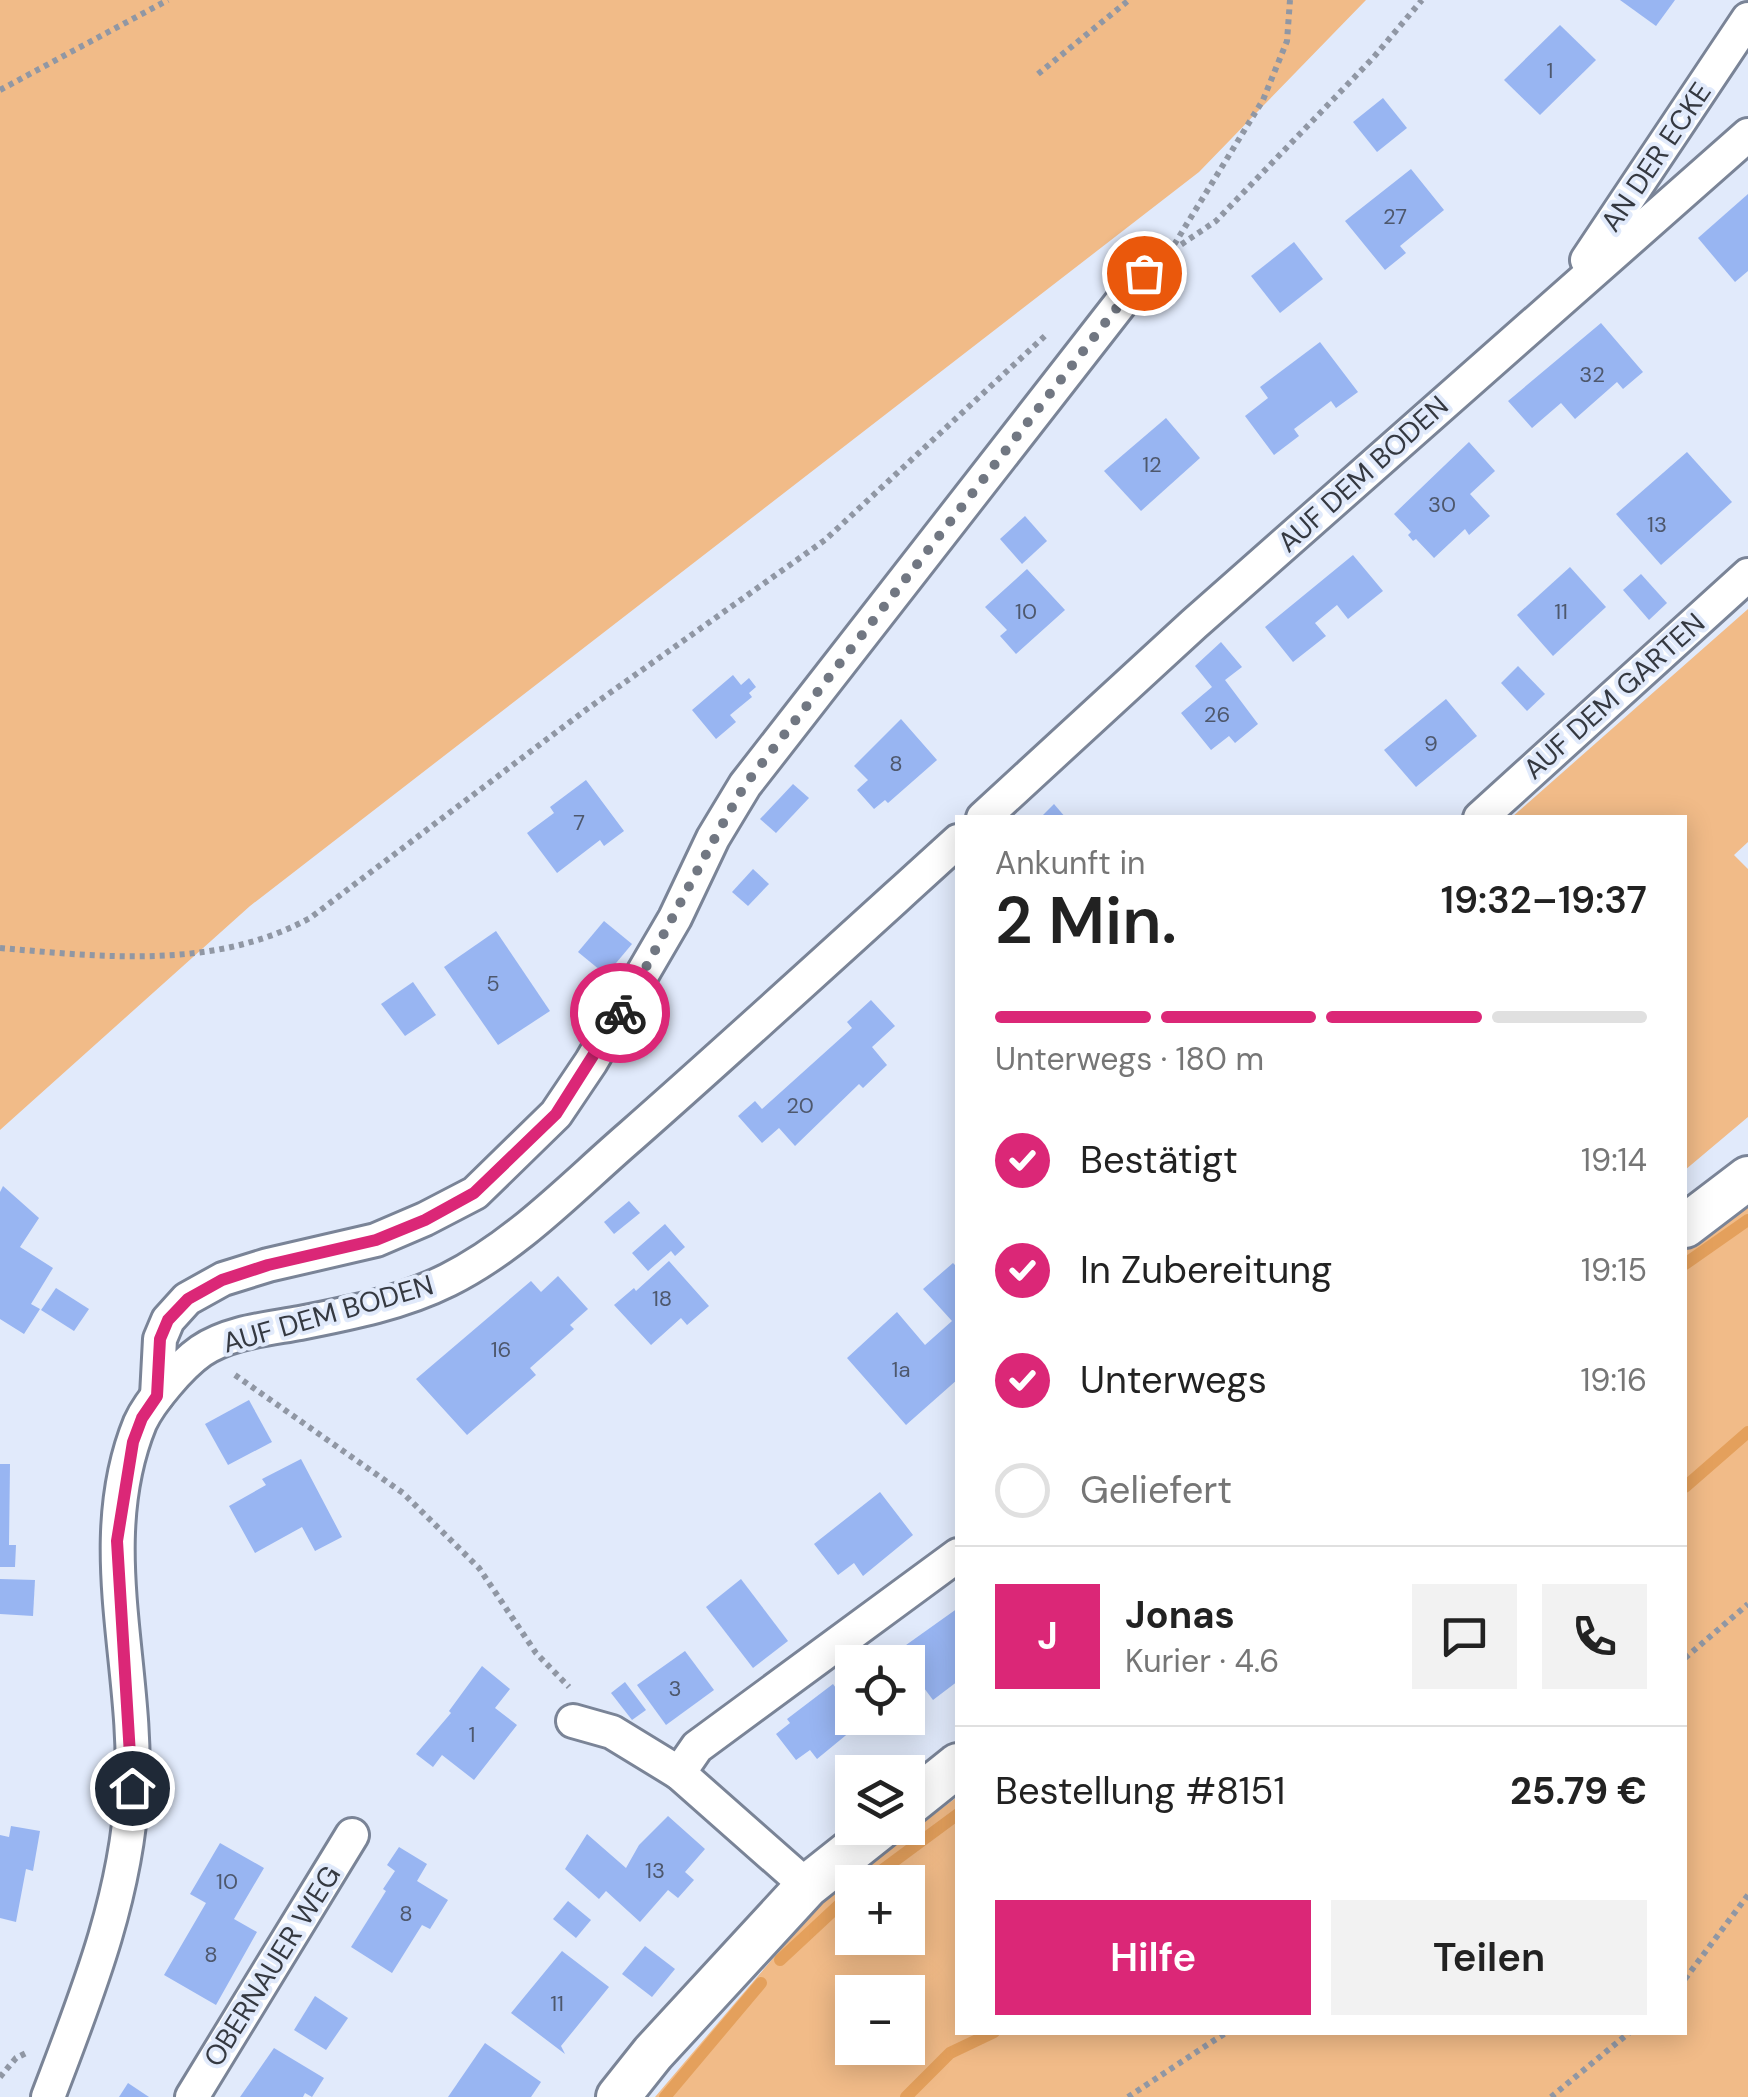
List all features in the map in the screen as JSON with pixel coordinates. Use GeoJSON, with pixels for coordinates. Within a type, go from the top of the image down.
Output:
{"type":"FeatureCollection","features":[{"type":"Feature","properties":{"kind":"street","name":"AN DER ECKE"},"geometry":{"type":"LineString","coordinates":[[1564,295],[1748,19]]}},
{"type":"Feature","properties":{"kind":"street","name":"AUF DEM BODEN"},"geometry":{"type":"LineString","coordinates":[[986,815],[1194,624],[1748,135]]}},
{"type":"Feature","properties":{"kind":"street"},"geometry":{"type":"LineString","coordinates":[[157,1396],[160,1339],[168,1320],[188,1299],[222,1280],[285,1260],[376,1240],[425,1220],[474,1193],[556,1114],[675,918],[713,838],[745,785],[1144,273]]}},
{"type":"Feature","properties":{"kind":"street","name":"AUF DEM GARTEN"},"geometry":{"type":"LineString","coordinates":[[1483,815],[1748,575]]}},
{"type":"Feature","properties":{"kind":"street","name":"AUF DEM BODEN"},"geometry":{"type":"LineString","coordinates":[[48,2097],[97,1968],[126,1863],[132,1770],[117,1541],[133,1442],[142,1418],[157,1396],[202,1351],[270,1327],[416,1296],[508,1244],[955,844]]}},
{"type":"Feature","properties":{"kind":"street"},"geometry":{"type":"LineString","coordinates":[[1687,1224],[1748,1178]]}},
{"type":"Feature","properties":{"kind":"street"},"geometry":{"type":"LineString","coordinates":[[679,1772],[696,1748],[955,1557]]}},
{"type":"Feature","properties":{"kind":"street"},"geometry":{"type":"LineString","coordinates":[[573,1721],[612,1732],[679,1772],[808,1886]]}},
{"type":"Feature","properties":{"kind":"street"},"geometry":{"type":"LineString","coordinates":[[925,1791],[955,1767]]}},
{"type":"Feature","properties":{"kind":"street","name":"OBERNAUER WEG"},"geometry":{"type":"LineString","coordinates":[[192,2097],[352,1836]]}},
{"type":"Feature","properties":{"kind":"street"},"geometry":{"type":"LineString","coordinates":[[618,2097],[653,2053],[808,1886],[859,1845]]}},
{"type":"Feature","properties":{"kind":"path"},"geometry":{"type":"LineString","coordinates":[[0,90],[168,0]]}},
{"type":"Feature","properties":{"kind":"path"},"geometry":{"type":"LineString","coordinates":[[1038,74],[1129,0]]}},
{"type":"Feature","properties":{"kind":"path"},"geometry":{"type":"LineString","coordinates":[[1170,252],[1263,100],[1287,41],[1290,0]]}},
{"type":"Feature","properties":{"kind":"path"},"geometry":{"type":"LineString","coordinates":[[1144,273],[1216,221],[1422,0]]}},
{"type":"Feature","properties":{"kind":"path"},"geometry":{"type":"LineString","coordinates":[[0,948],[139,958],[216,951],[283,933],[310,918],[583,712],[825,540],[1053,328]]}},
{"type":"Feature","properties":{"kind":"path"},"geometry":{"type":"LineString","coordinates":[[202,1351],[403,1493],[478,1568],[536,1653],[612,1732]]}},
{"type":"Feature","properties":{"kind":"path"},"geometry":{"type":"LineString","coordinates":[[1687,1656],[1748,1604]]}},
{"type":"Feature","properties":{"kind":"path"},"geometry":{"type":"LineString","coordinates":[[1687,1976],[1748,1894]]}},
{"type":"Feature","properties":{"kind":"path"},"geometry":{"type":"LineString","coordinates":[[1130,2096],[1222,2035]]}},
{"type":"Feature","properties":{"kind":"path"},"geometry":{"type":"LineString","coordinates":[[1551,2097],[1626,2035]]}},
{"type":"Feature","properties":{"kind":"shaded area"},"geometry":{"type":"Polygon","coordinates":[[[0,0],[1366,0],[1199,172],[250,906],[0,1130],[0,0]]]}},
{"type":"Feature","properties":{"kind":"shaded area"},"geometry":{"type":"Polygon","coordinates":[[[1748,609],[1748,842],[1734,855],[1748,869],[1748,1117],[1687,1168],[1687,815],[1514,815],[1748,609]]]}},
{"type":"Feature","properties":{"kind":"shaded area"},"geometry":{"type":"Polygon","coordinates":[[[1748,1202],[1748,2097],[655,2097],[835,1889],[835,1955],[925,1955],[925,1865],[867,1865],[893,1845],[925,1845],[925,1821],[955,1799],[955,2035],[1687,2035],[1687,1248],[1748,1202]]]}},
{"type":"Feature","properties":{"kind":"building"},"geometry":{"type":"Polygon","coordinates":[[[1620,0],[1675,0],[1656,26],[1620,0]]]}},
{"type":"Feature","properties":{"kind":"building"},"geometry":{"type":"Polygon","coordinates":[[[1560,25],[1596,60],[1540,115],[1504,80],[1560,25]]]}},
{"type":"Feature","properties":{"kind":"building"},"geometry":{"type":"Polygon","coordinates":[[[1383,98],[1407,128],[1377,152],[1353,122],[1383,98]]]}},
{"type":"Feature","properties":{"kind":"building"},"geometry":{"type":"Polygon","coordinates":[[[1411,169],[1444,210],[1400,246],[1406,253],[1385,270],[1345,221],[1411,169]]]}},
{"type":"Feature","properties":{"kind":"building"},"geometry":{"type":"Polygon","coordinates":[[[1748,194],[1748,271],[1735,282],[1698,238],[1748,194]]]}},
{"type":"Feature","properties":{"kind":"building"},"geometry":{"type":"Polygon","coordinates":[[[1294,242],[1323,279],[1280,313],[1251,276],[1294,242]]]}},
{"type":"Feature","properties":{"kind":"building"},"geometry":{"type":"Polygon","coordinates":[[[1601,323],[1643,372],[1623,389],[1617,382],[1575,419],[1561,403],[1532,428],[1508,401],[1601,323]]]}},
{"type":"Feature","properties":{"kind":"building"},"geometry":{"type":"Polygon","coordinates":[[[1320,342],[1358,392],[1336,408],[1331,401],[1294,429],[1299,436],[1274,455],[1245,416],[1268,398],[1260,387],[1320,342]]]}},
{"type":"Feature","properties":{"kind":"building"},"geometry":{"type":"Polygon","coordinates":[[[1166,418],[1200,458],[1141,511],[1104,471],[1166,418]]]}},
{"type":"Feature","properties":{"kind":"building"},"geometry":{"type":"Polygon","coordinates":[[[1469,442],[1495,471],[1470,494],[1490,516],[1469,535],[1465,529],[1434,558],[1416,539],[1413,541],[1408,535],[1411,532],[1394,514],[1469,442]]]}},
{"type":"Feature","properties":{"kind":"building"},"geometry":{"type":"Polygon","coordinates":[[[1687,452],[1732,502],[1661,565],[1616,514],[1687,452]]]}},
{"type":"Feature","properties":{"kind":"building"},"geometry":{"type":"Polygon","coordinates":[[[1025,516],[1047,541],[1022,564],[1000,539],[1025,516]]]}},
{"type":"Feature","properties":{"kind":"building"},"geometry":{"type":"Polygon","coordinates":[[[1353,555],[1383,591],[1348,619],[1337,605],[1315,623],[1326,636],[1293,662],[1265,627],[1353,555]]]}},
{"type":"Feature","properties":{"kind":"building"},"geometry":{"type":"Polygon","coordinates":[[[1570,567],[1606,607],[1553,656],[1517,615],[1570,567]]]}},
{"type":"Feature","properties":{"kind":"building"},"geometry":{"type":"Polygon","coordinates":[[[1027,569],[1065,610],[1016,654],[1000,636],[1007,630],[985,607],[1027,569]]]}},
{"type":"Feature","properties":{"kind":"building"},"geometry":{"type":"Polygon","coordinates":[[[1641,574],[1667,603],[1649,620],[1623,590],[1641,574]]]}},
{"type":"Feature","properties":{"kind":"building"},"geometry":{"type":"Polygon","coordinates":[[[1221,642],[1242,667],[1225,680],[1258,724],[1235,743],[1229,736],[1211,750],[1181,713],[1212,687],[1195,666],[1221,642]]]}},
{"type":"Feature","properties":{"kind":"building"},"geometry":{"type":"Polygon","coordinates":[[[1518,666],[1545,694],[1527,711],[1501,683],[1518,666]]]}},
{"type":"Feature","properties":{"kind":"building"},"geometry":{"type":"Polygon","coordinates":[[[733,675],[741,685],[749,678],[756,687],[749,693],[752,697],[730,715],[736,722],[716,739],[692,710],[733,675]]]}},
{"type":"Feature","properties":{"kind":"building"},"geometry":{"type":"Polygon","coordinates":[[[1446,699],[1477,736],[1416,787],[1384,750],[1446,699]]]}},
{"type":"Feature","properties":{"kind":"building"},"geometry":{"type":"Polygon","coordinates":[[[901,719],[937,760],[888,803],[885,800],[874,809],[857,790],[868,780],[854,766],[901,719]]]}},
{"type":"Feature","properties":{"kind":"building"},"geometry":{"type":"Polygon","coordinates":[[[586,780],[624,831],[604,846],[600,840],[557,873],[527,833],[554,813],[550,807],[586,780]]]}},
{"type":"Feature","properties":{"kind":"building"},"geometry":{"type":"Polygon","coordinates":[[[793,784],[809,798],[776,833],[760,819],[793,784]]]}},
{"type":"Feature","properties":{"kind":"building"},"geometry":{"type":"Polygon","coordinates":[[[1054,804],[1063,815],[1043,815],[1054,804]]]}},
{"type":"Feature","properties":{"kind":"building"},"geometry":{"type":"Polygon","coordinates":[[[753,869],[769,884],[748,906],[732,892],[753,869]]]}},
{"type":"Feature","properties":{"kind":"building"},"geometry":{"type":"Polygon","coordinates":[[[604,921],[632,944],[606,975],[578,952],[604,921]]]}},
{"type":"Feature","properties":{"kind":"building"},"geometry":{"type":"Polygon","coordinates":[[[496,931],[550,1011],[498,1045],[444,967],[496,931]]]}},
{"type":"Feature","properties":{"kind":"building"},"geometry":{"type":"Polygon","coordinates":[[[413,982],[436,1015],[405,1036],[381,1004],[413,982]]]}},
{"type":"Feature","properties":{"kind":"building"},"geometry":{"type":"Polygon","coordinates":[[[871,1000],[895,1026],[872,1047],[887,1065],[863,1088],[859,1084],[795,1146],[779,1128],[762,1143],[738,1116],[755,1101],[762,1109],[852,1028],[847,1022],[871,1000]]]}},
{"type":"Feature","properties":{"kind":"building"},"geometry":{"type":"Polygon","coordinates":[[[3,1186],[39,1218],[20,1247],[53,1268],[31,1304],[40,1309],[24,1334],[0,1319],[3,1186]]]}},
{"type":"Feature","properties":{"kind":"building"},"geometry":{"type":"Polygon","coordinates":[[[629,1201],[640,1213],[614,1234],[604,1222],[629,1201]]]}},
{"type":"Feature","properties":{"kind":"building"},"geometry":{"type":"Polygon","coordinates":[[[665,1224],[685,1247],[675,1256],[671,1251],[648,1271],[632,1253],[665,1224]]]}},
{"type":"Feature","properties":{"kind":"building"},"geometry":{"type":"Polygon","coordinates":[[[669,1261],[709,1306],[687,1325],[681,1318],[651,1345],[614,1305],[669,1261]]]}},
{"type":"Feature","properties":{"kind":"building"},"geometry":{"type":"Polygon","coordinates":[[[955,1265],[955,1382],[906,1425],[847,1358],[897,1312],[925,1345],[952,1321],[923,1289],[955,1265]]]}},
{"type":"Feature","properties":{"kind":"building"},"geometry":{"type":"Polygon","coordinates":[[[558,1276],[588,1309],[570,1325],[574,1329],[530,1368],[536,1375],[467,1435],[416,1379],[531,1281],[541,1292],[558,1276]]]}},
{"type":"Feature","properties":{"kind":"building"},"geometry":{"type":"Polygon","coordinates":[[[56,1288],[89,1309],[74,1331],[41,1310],[56,1288]]]}},
{"type":"Feature","properties":{"kind":"building"},"geometry":{"type":"Polygon","coordinates":[[[249,1400],[272,1442],[228,1465],[205,1424],[249,1400]]]}},
{"type":"Feature","properties":{"kind":"building"},"geometry":{"type":"Polygon","coordinates":[[[301,1459],[342,1537],[315,1551],[302,1527],[255,1553],[229,1506],[266,1485],[262,1479],[301,1459]]]}},
{"type":"Feature","properties":{"kind":"building"},"geometry":{"type":"Polygon","coordinates":[[[0,1464],[10,1464],[9,1545],[16,1545],[15,1567],[0,1567],[0,1464]]]}},
{"type":"Feature","properties":{"kind":"building"},"geometry":{"type":"Polygon","coordinates":[[[880,1492],[913,1535],[863,1576],[854,1563],[838,1575],[814,1544],[880,1492]]]}},
{"type":"Feature","properties":{"kind":"building"},"geometry":{"type":"Polygon","coordinates":[[[0,1579],[35,1580],[33,1616],[0,1614],[0,1579]]]}},
{"type":"Feature","properties":{"kind":"building"},"geometry":{"type":"Polygon","coordinates":[[[741,1579],[788,1641],[753,1668],[706,1607],[741,1579]]]}},
{"type":"Feature","properties":{"kind":"building"},"geometry":{"type":"Polygon","coordinates":[[[955,1610],[955,1683],[933,1700],[925,1689],[925,1645],[906,1645],[955,1610]]]}},
{"type":"Feature","properties":{"kind":"building"},"geometry":{"type":"Polygon","coordinates":[[[685,1651],[714,1690],[666,1725],[637,1685],[685,1651]]]}},
{"type":"Feature","properties":{"kind":"building"},"geometry":{"type":"Polygon","coordinates":[[[482,1666],[510,1689],[495,1708],[517,1725],[474,1780],[442,1755],[433,1767],[416,1754],[451,1713],[482,1666]]]}},
{"type":"Feature","properties":{"kind":"building"},"geometry":{"type":"Polygon","coordinates":[[[625,1682],[646,1710],[632,1720],[611,1693],[625,1682]]]}},
{"type":"Feature","properties":{"kind":"building"},"geometry":{"type":"Polygon","coordinates":[[[833,1684],[835,1735],[846,1735],[817,1759],[810,1750],[796,1760],[776,1734],[790,1723],[787,1719],[833,1684]]]}},
{"type":"Feature","properties":{"kind":"building"},"geometry":{"type":"Polygon","coordinates":[[[668,1816],[705,1849],[685,1872],[694,1880],[678,1898],[668,1890],[640,1922],[606,1891],[599,1899],[565,1869],[587,1834],[626,1868],[639,1845],[668,1816]]]}},
{"type":"Feature","properties":{"kind":"building"},"geometry":{"type":"Polygon","coordinates":[[[11,1826],[40,1831],[33,1871],[26,1869],[16,1922],[0,1918],[0,1835],[9,1837],[11,1826]]]}},
{"type":"Feature","properties":{"kind":"building"},"geometry":{"type":"Polygon","coordinates":[[[220,1843],[264,1868],[234,1919],[257,1932],[216,2005],[164,1975],[206,1903],[190,1894],[220,1843]]]}},
{"type":"Feature","properties":{"kind":"building"},"geometry":{"type":"Polygon","coordinates":[[[399,1847],[427,1864],[417,1881],[448,1900],[430,1929],[422,1925],[392,1973],[351,1947],[386,1891],[383,1889],[395,1871],[387,1865],[399,1847]]]}},
{"type":"Feature","properties":{"kind":"building"},"geometry":{"type":"Polygon","coordinates":[[[568,1901],[591,1920],[576,1938],[553,1919],[568,1901]]]}},
{"type":"Feature","properties":{"kind":"building"},"geometry":{"type":"Polygon","coordinates":[[[645,1946],[675,1969],[652,1997],[622,1974],[645,1946]]]}},
{"type":"Feature","properties":{"kind":"building"},"geometry":{"type":"Polygon","coordinates":[[[562,1951],[609,1987],[561,2046],[565,2054],[511,2013],[562,1951]]]}},
{"type":"Feature","properties":{"kind":"building"},"geometry":{"type":"Polygon","coordinates":[[[315,1996],[348,2018],[326,2050],[294,2030],[315,1996]]]}},
{"type":"Feature","properties":{"kind":"building"},"geometry":{"type":"Polygon","coordinates":[[[485,2043],[541,2082],[531,2097],[448,2097],[485,2043]]]}},
{"type":"Feature","properties":{"kind":"building"},"geometry":{"type":"Polygon","coordinates":[[[274,2048],[324,2078],[312,2097],[305,2093],[303,2097],[240,2097],[274,2048]]]}},
{"type":"Feature","properties":{"kind":"building"},"geometry":{"type":"Polygon","coordinates":[[[128,2083],[149,2097],[119,2097],[128,2083]]]}},
{"type":"Feature","properties":{"kind":"waterway"},"geometry":{"type":"LineString","coordinates":[[1687,1263],[1748,1220]]}},
{"type":"Feature","properties":{"kind":"waterway"},"geometry":{"type":"LineString","coordinates":[[1687,1485],[1748,1432]]}},
{"type":"Feature","properties":{"kind":"waterway"},"geometry":{"type":"LineString","coordinates":[[889,1865],[955,1816]]}},
{"type":"Feature","properties":{"kind":"waterway"},"geometry":{"type":"LineString","coordinates":[[780,1960],[835,1909]]}},
{"type":"Feature","properties":{"kind":"waterway"},"geometry":{"type":"LineString","coordinates":[[665,2097],[761,1983]]}},
{"type":"Feature","properties":{"kind":"waterway"},"geometry":{"type":"LineString","coordinates":[[906,2097],[950,2053],[988,2035]]}},
{"type":"Feature","properties":{"kind":"way so far"},"geometry":{"type":"LineString","coordinates":[[620,1013],[745,785],[1144,273]]}},
{"type":"Feature","properties":{"kind":"route"},"geometry":{"type":"LineString","coordinates":[[132,1788],[117,1541],[133,1442],[142,1418],[157,1396],[160,1339],[168,1320],[188,1299],[222,1280],[376,1240],[425,1220],[474,1193],[556,1114],[620,1013]]}}]}
